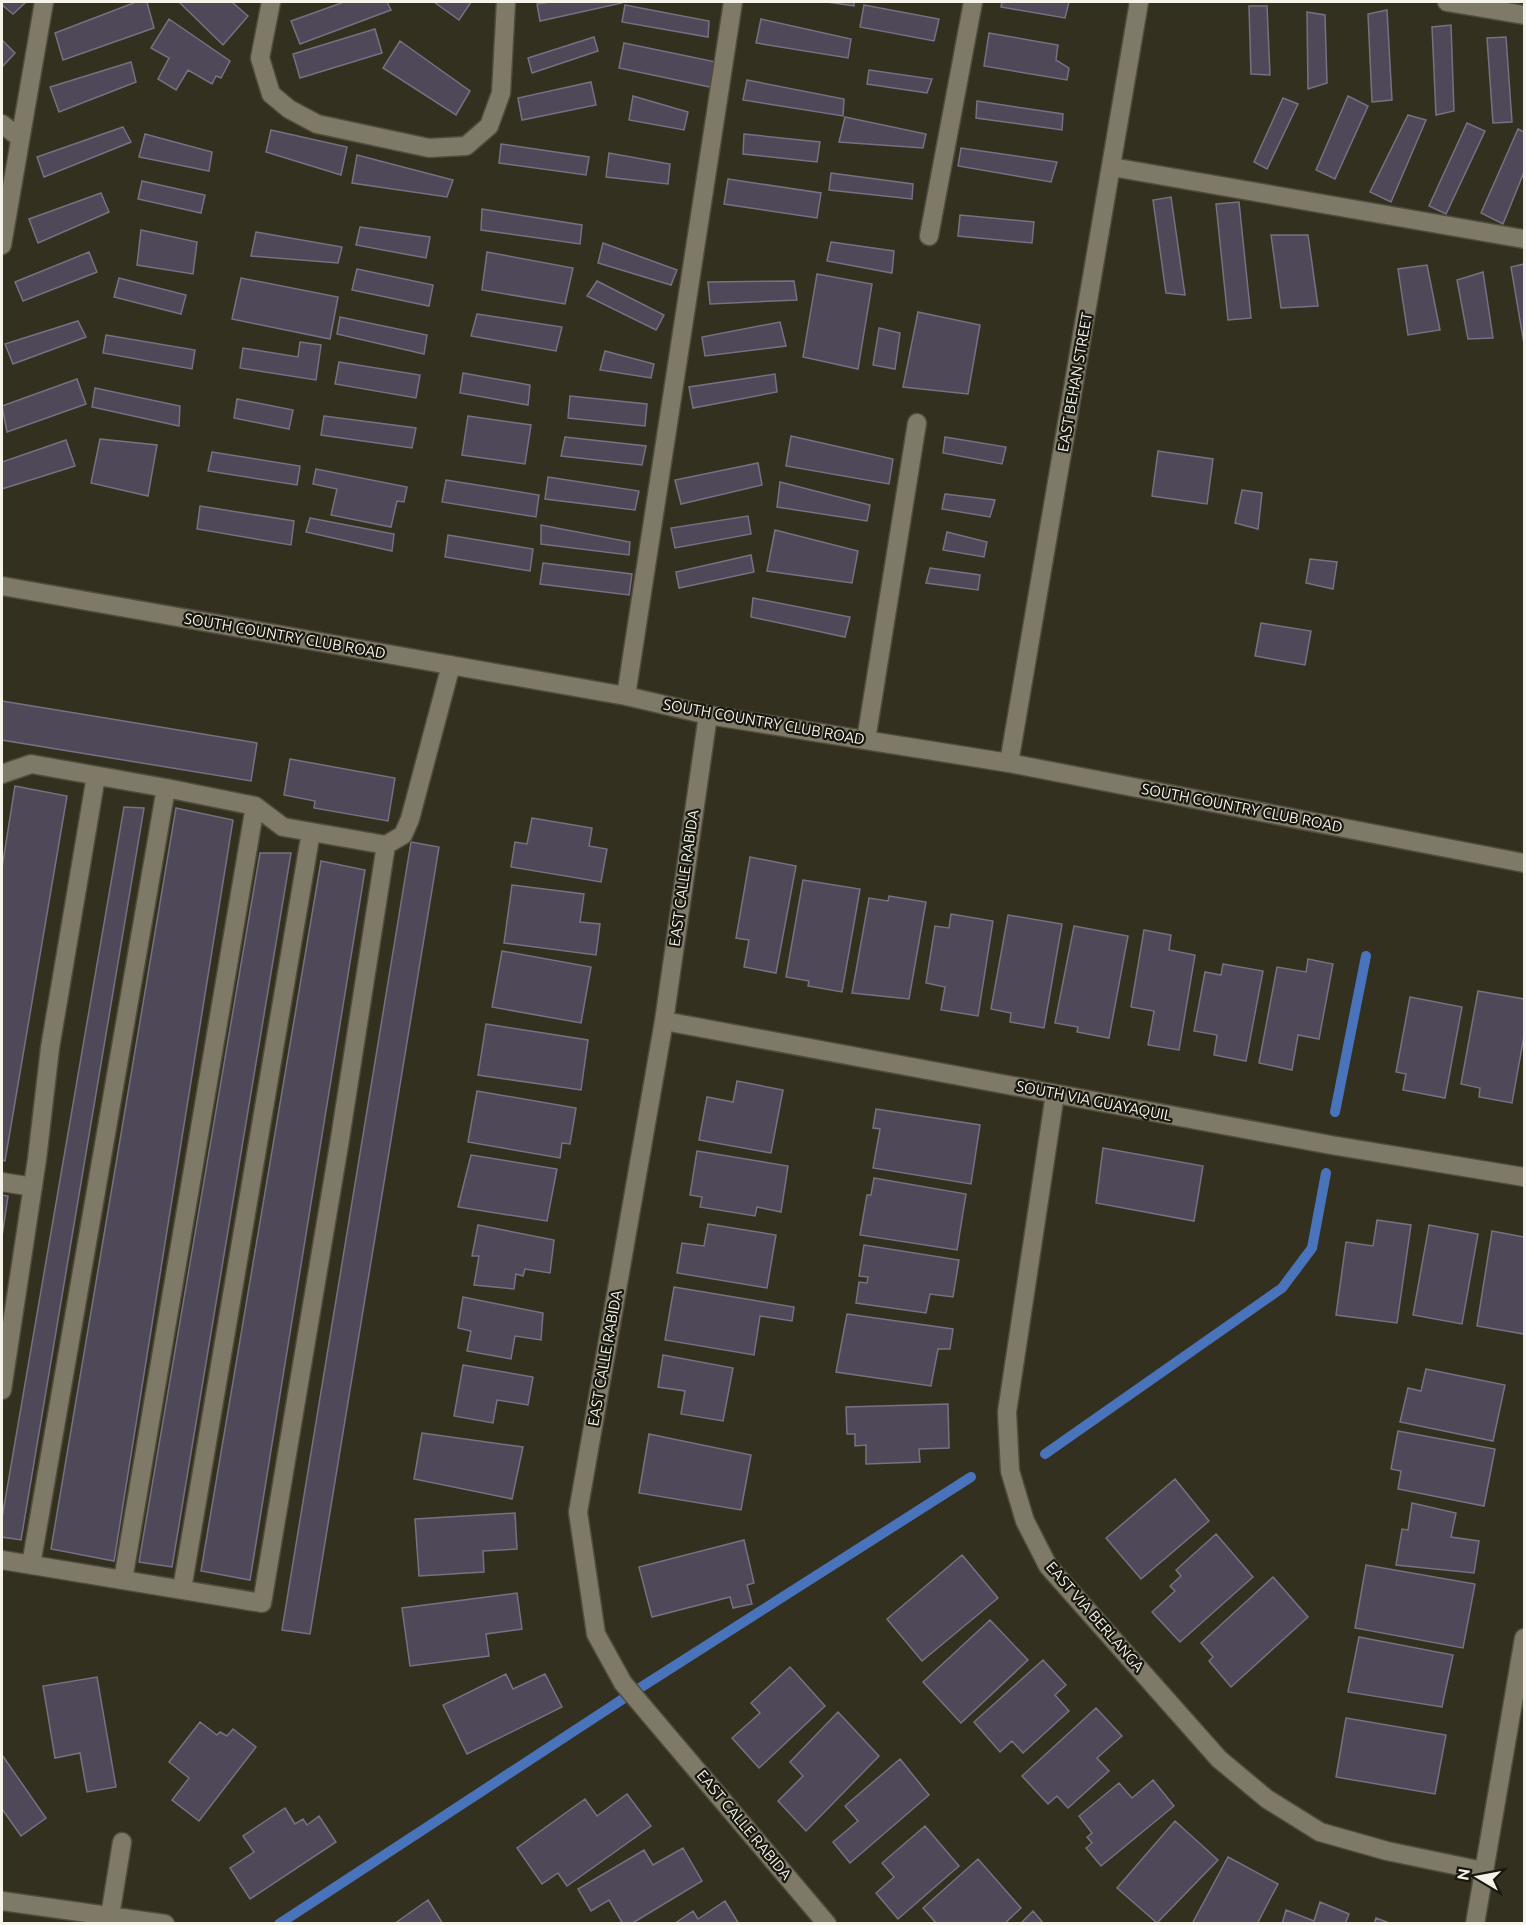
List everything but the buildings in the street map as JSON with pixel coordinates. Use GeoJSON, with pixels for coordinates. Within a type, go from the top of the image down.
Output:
{"type":"FeatureCollection","features":[{"type":"Feature","properties":{"kind":"street"},"geometry":{"type":"LineString","coordinates":[[2,245],[44,2]]}},
{"type":"Feature","properties":{"kind":"street"},"geometry":{"type":"LineString","coordinates":[[271,2],[260,58],[271,94],[289,109],[317,124],[429,148],[466,146],[489,126],[501,93],[506,2]]}},
{"type":"Feature","properties":{"kind":"street"},"geometry":{"type":"LineString","coordinates":[[626,696],[734,2]]}},
{"type":"Feature","properties":{"kind":"street"},"geometry":{"type":"LineString","coordinates":[[929,236],[974,2]]}},
{"type":"Feature","properties":{"kind":"street","name":"EAST BEHAN STREET"},"geometry":{"type":"LineString","coordinates":[[1009,763],[1139,2]]}},
{"type":"Feature","properties":{"kind":"street"},"geometry":{"type":"LineString","coordinates":[[1447,2],[1524,15]]}},
{"type":"Feature","properties":{"kind":"street"},"geometry":{"type":"LineString","coordinates":[[2,124],[20,138]]}},
{"type":"Feature","properties":{"kind":"street"},"geometry":{"type":"LineString","coordinates":[[1112,167],[1524,239]]}},
{"type":"Feature","properties":{"kind":"street"},"geometry":{"type":"LineString","coordinates":[[866,740],[917,423]]}},
{"type":"Feature","properties":{"kind":"street","name":"SOUTH COUNTRY CLUB ROAD"},"geometry":{"type":"LineString","coordinates":[[2,586],[626,696],[708,715],[1009,763],[1524,863]]}},
{"type":"Feature","properties":{"kind":"street"},"geometry":{"type":"LineString","coordinates":[[2,774],[31,764],[166,788],[255,806],[283,827],[386,845],[403,835],[410,819],[451,665]]}},
{"type":"Feature","properties":{"kind":"street","name":"EAST CALLE RABIDA"},"geometry":{"type":"LineString","coordinates":[[708,715],[664,1021],[578,1512],[596,1634],[623,1683],[827,1923]]}},
{"type":"Feature","properties":{"kind":"street"},"geometry":{"type":"LineString","coordinates":[[2,1390],[33,1187],[50,1048],[96,776]]}},
{"type":"Feature","properties":{"kind":"street"},"geometry":{"type":"LineString","coordinates":[[31,1565],[166,788]]}},
{"type":"Feature","properties":{"kind":"street"},"geometry":{"type":"LineString","coordinates":[[123,1580],[255,806]]}},
{"type":"Feature","properties":{"kind":"street"},"geometry":{"type":"LineString","coordinates":[[182,1589],[310,832]]}},
{"type":"Feature","properties":{"kind":"street"},"geometry":{"type":"LineString","coordinates":[[2,1560],[262,1603],[339,1145],[386,845]]}},
{"type":"Feature","properties":{"kind":"street","name":"SOUTH VIA GUAYAQUIL"},"geometry":{"type":"LineString","coordinates":[[664,1021],[1331,1145],[1524,1177]]}},
{"type":"Feature","properties":{"kind":"street","name":"EAST VIA BERLANGA"},"geometry":{"type":"LineString","coordinates":[[1055,1094],[1007,1412],[1010,1471],[1024,1521],[1048,1566],[1219,1759],[1267,1798],[1320,1832],[1387,1851],[1483,1871]]}},
{"type":"Feature","properties":{"kind":"street"},"geometry":{"type":"LineString","coordinates":[[2,1182],[33,1187]]}},
{"type":"Feature","properties":{"kind":"street"},"geometry":{"type":"LineString","coordinates":[[1475,1923],[1524,1638]]}},
{"type":"Feature","properties":{"kind":"street"},"geometry":{"type":"LineString","coordinates":[[110,1916],[122,1842]]}},
{"type":"Feature","properties":{"kind":"street"},"geometry":{"type":"LineString","coordinates":[[2,1901],[165,1923]]}},
{"type":"Feature","properties":{"kind":"waterway"},"geometry":{"type":"LineString","coordinates":[[1335,1112],[1366,956]]}},
{"type":"Feature","properties":{"kind":"waterway"},"geometry":{"type":"LineString","coordinates":[[1045,1454],[1282,1288],[1312,1248],[1326,1173]]}},
{"type":"Feature","properties":{"kind":"waterway"},"geometry":{"type":"LineString","coordinates":[[279,1924],[632,1693],[971,1477]]}}]}
